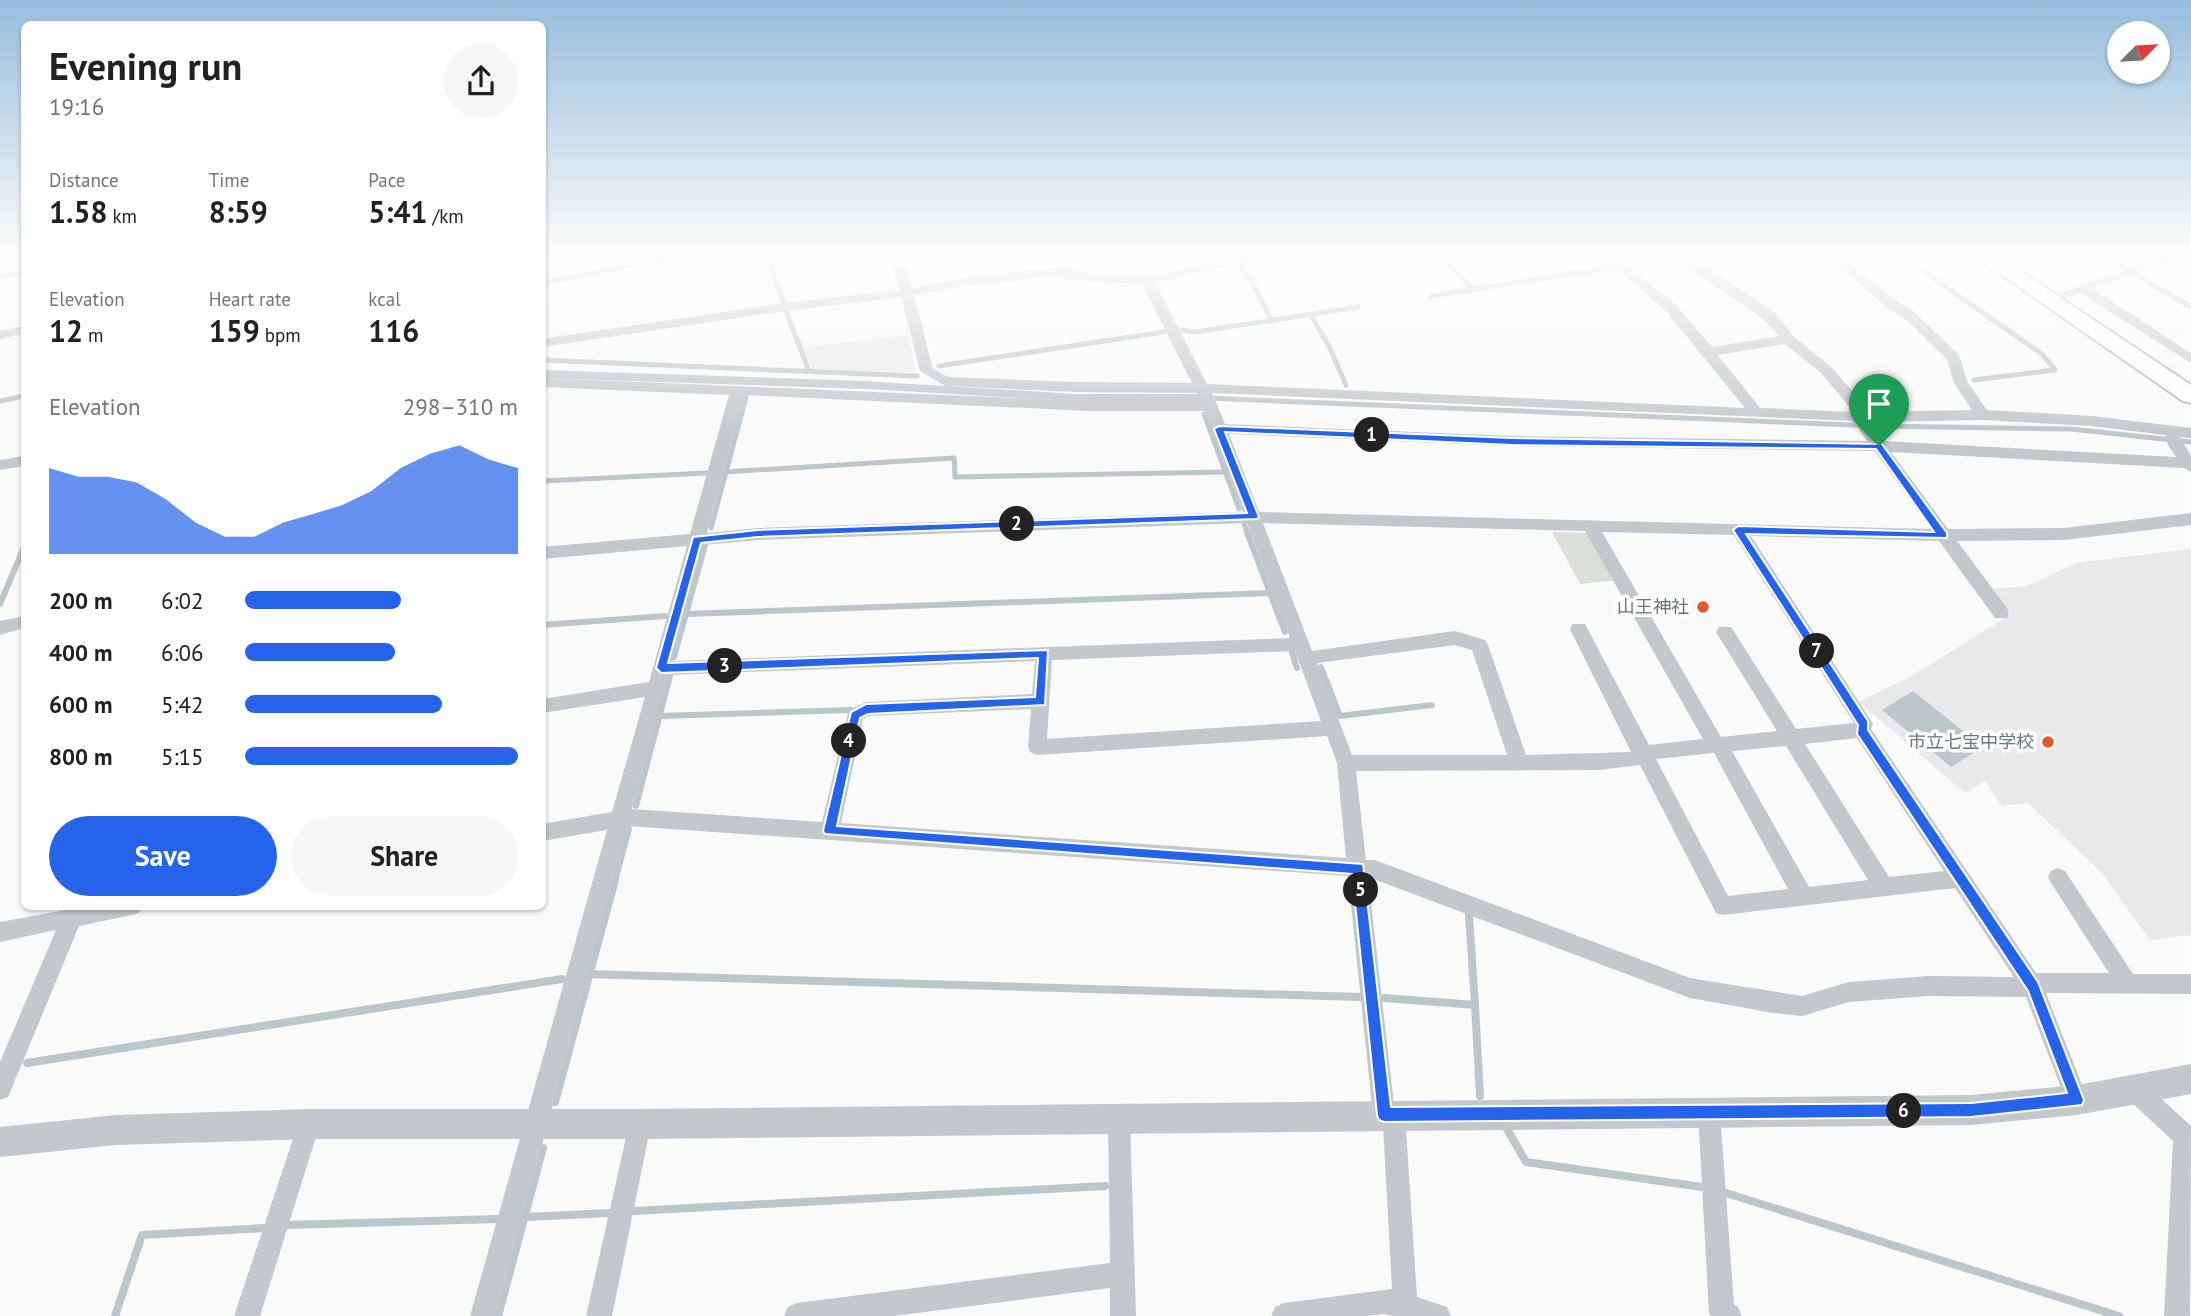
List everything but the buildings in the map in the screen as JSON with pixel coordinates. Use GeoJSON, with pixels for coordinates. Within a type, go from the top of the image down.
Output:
{"type":"FeatureCollection","features":[{"type":"Feature","properties":{"kind":"main road"},"geometry":{"type":"LineString","coordinates":[[2078,318],[2191,396]]}},
{"type":"Feature","properties":{"kind":"street"},"geometry":{"type":"LineString","coordinates":[[546,343],[724,318]]}},
{"type":"Feature","properties":{"kind":"street"},"geometry":{"type":"LineString","coordinates":[[912,318],[927,372],[945,381],[1206,397],[1756,414],[1863,421],[1983,415],[2092,421],[2173,436],[2191,433]]}},
{"type":"Feature","properties":{"kind":"street"},"geometry":{"type":"LineString","coordinates":[[1166,318],[1219,429],[1346,763],[1389,1115],[1407,1308]]}},
{"type":"Feature","properties":{"kind":"street"},"geometry":{"type":"LineString","coordinates":[[1680,318],[1756,414]]}},
{"type":"Feature","properties":{"kind":"street"},"geometry":{"type":"LineString","coordinates":[[1772,318],[1788,339],[1826,370],[2001,613]]}},
{"type":"Feature","properties":{"kind":"street"},"geometry":{"type":"LineString","coordinates":[[1913,318],[1954,358],[1961,383],[1983,415]]}},
{"type":"Feature","properties":{"kind":"street"},"geometry":{"type":"LineString","coordinates":[[2129,318],[2191,359]]}},
{"type":"Feature","properties":{"kind":"street"},"geometry":{"type":"LineString","coordinates":[[0,335],[21,331]]}},
{"type":"Feature","properties":{"kind":"street"},"geometry":{"type":"LineString","coordinates":[[1709,352],[1788,339]]}},
{"type":"Feature","properties":{"kind":"street"},"geometry":{"type":"LineString","coordinates":[[546,382],[1090,407],[1206,397]]}},
{"type":"Feature","properties":{"kind":"street"},"geometry":{"type":"LineString","coordinates":[[483,1316],[738,390]]}},
{"type":"Feature","properties":{"kind":"street"},"geometry":{"type":"LineString","coordinates":[[1219,429],[1512,442],[1879,446],[2189,465]]}},
{"type":"Feature","properties":{"kind":"street"},"geometry":{"type":"LineString","coordinates":[[2173,436],[2189,465]]}},
{"type":"Feature","properties":{"kind":"street"},"geometry":{"type":"LineString","coordinates":[[0,466],[21,462]]}},
{"type":"Feature","properties":{"kind":"street"},"geometry":{"type":"LineString","coordinates":[[546,552],[758,534],[1254,517],[1943,536],[2064,534],[2191,519]]}},
{"type":"Feature","properties":{"kind":"street"},"geometry":{"type":"LineString","coordinates":[[1591,527],[1803,896]]}},
{"type":"Feature","properties":{"kind":"street"},"geometry":{"type":"LineString","coordinates":[[1738,530],[1864,724],[1862,730]]}},
{"type":"Feature","properties":{"kind":"street"},"geometry":{"type":"LineString","coordinates":[[0,628],[21,623]]}},
{"type":"Feature","properties":{"kind":"street"},"geometry":{"type":"LineString","coordinates":[[1578,629],[1723,906],[1960,878]]}},
{"type":"Feature","properties":{"kind":"street"},"geometry":{"type":"LineString","coordinates":[[1725,632],[1884,887]]}},
{"type":"Feature","properties":{"kind":"street"},"geometry":{"type":"LineString","coordinates":[[661,668],[1044,653],[1304,651],[1455,638],[1479,645],[1519,762]]}},
{"type":"Feature","properties":{"kind":"street"},"geometry":{"type":"LineString","coordinates":[[1044,653],[1037,747],[1333,728]]}},
{"type":"Feature","properties":{"kind":"street"},"geometry":{"type":"LineString","coordinates":[[546,705],[656,688]]}},
{"type":"Feature","properties":{"kind":"street"},"geometry":{"type":"LineString","coordinates":[[830,831],[855,715],[866,709],[1041,701]]}},
{"type":"Feature","properties":{"kind":"street"},"geometry":{"type":"LineString","coordinates":[[1346,763],[1600,762],[1635,759],[1644,753],[1862,730]]}},
{"type":"Feature","properties":{"kind":"street"},"geometry":{"type":"LineString","coordinates":[[1862,730],[2032,985],[2077,1100]]}},
{"type":"Feature","properties":{"kind":"street"},"geometry":{"type":"LineString","coordinates":[[546,832],[634,817],[1375,869],[1690,988],[1802,1006],[1849,992],[1929,986],[2191,984]]}},
{"type":"Feature","properties":{"kind":"street"},"geometry":{"type":"LineString","coordinates":[[2058,877],[2127,983]]}},
{"type":"Feature","properties":{"kind":"street"},"geometry":{"type":"LineString","coordinates":[[0,932],[75,912],[94,910]]}},
{"type":"Feature","properties":{"kind":"street"},"geometry":{"type":"LineString","coordinates":[[0,1089],[75,912]]}},
{"type":"Feature","properties":{"kind":"street"},"geometry":{"type":"LineString","coordinates":[[0,1142],[116,1130],[309,1124],[640,1124],[1971,1110],[2077,1100],[2191,1079]]}},
{"type":"Feature","properties":{"kind":"street"},"geometry":{"type":"LineString","coordinates":[[2136,1091],[2188,1139],[2177,1316]]}},
{"type":"Feature","properties":{"kind":"street"},"geometry":{"type":"LineString","coordinates":[[1709,1112],[1722,1313],[1729,1316]]}},
{"type":"Feature","properties":{"kind":"street"},"geometry":{"type":"LineString","coordinates":[[1119,1118],[1123,1316]]}},
{"type":"Feature","properties":{"kind":"street"},"geometry":{"type":"LineString","coordinates":[[247,1316],[309,1124]]}},
{"type":"Feature","properties":{"kind":"street"},"geometry":{"type":"LineString","coordinates":[[600,1316],[640,1124]]}},
{"type":"Feature","properties":{"kind":"street"},"geometry":{"type":"LineString","coordinates":[[797,1316],[1122,1274]]}},
{"type":"Feature","properties":{"kind":"street"},"geometry":{"type":"LineString","coordinates":[[1284,1316],[1384,1301],[1438,1316]]}},
{"type":"Feature","properties":{"kind":"shaded area"},"geometry":{"type":"Polygon","coordinates":[[[908,335],[916,372],[813,370],[803,347],[908,335]]]}},
{"type":"Feature","properties":{"kind":"shaded area"},"geometry":{"type":"Polygon","coordinates":[[[546,370],[863,381],[1076,394],[1199,394],[1203,401],[1073,401],[867,389],[546,378],[546,370]]]}},
{"type":"Feature","properties":{"kind":"shaded area"},"geometry":{"type":"Polygon","coordinates":[[[1552,532],[1591,533],[1619,580],[1580,584],[1552,532]]]}},
{"type":"Feature","properties":{"kind":"shaded area","name":"市立七宝中学校"},"geometry":{"type":"Polygon","coordinates":[[[2191,549],[2191,935],[2150,940],[2101,872],[2028,803],[2002,806],[1985,781],[1965,793],[1859,702],[1912,676],[2011,614],[1989,589],[2028,586],[2075,563],[2191,549]]]}},
{"type":"Feature","properties":{"kind":"shaded area"},"geometry":{"type":"Polygon","coordinates":[[[1913,691],[1983,747],[1951,767],[1882,710],[1913,691]]]}},
{"type":"Feature","properties":{"kind":"waterway"},"geometry":{"type":"LineString","coordinates":[[789,318],[809,371]]}},
{"type":"Feature","properties":{"kind":"waterway"},"geometry":{"type":"LineString","coordinates":[[1272,320],[1284,318]]}},
{"type":"Feature","properties":{"kind":"waterway"},"geometry":{"type":"LineString","coordinates":[[1313,318],[1329,346],[1346,385]]}},
{"type":"Feature","properties":{"kind":"waterway"},"geometry":{"type":"LineString","coordinates":[[1974,380],[2055,370],[2042,354],[1991,318]]}},
{"type":"Feature","properties":{"kind":"waterway"},"geometry":{"type":"LineString","coordinates":[[1182,330],[1195,332],[1272,320]]}},
{"type":"Feature","properties":{"kind":"waterway"},"geometry":{"type":"LineString","coordinates":[[939,366],[1164,332]]}},
{"type":"Feature","properties":{"kind":"waterway"},"geometry":{"type":"LineString","coordinates":[[546,360],[917,376]]}},
{"type":"Feature","properties":{"kind":"waterway"},"geometry":{"type":"LineString","coordinates":[[0,401],[21,397]]}},
{"type":"Feature","properties":{"kind":"waterway"},"geometry":{"type":"LineString","coordinates":[[726,472],[746,397]]}},
{"type":"Feature","properties":{"kind":"waterway"},"geometry":{"type":"LineString","coordinates":[[1207,398],[1876,426],[2071,429],[2191,442]]}},
{"type":"Feature","properties":{"kind":"waterway"},"geometry":{"type":"LineString","coordinates":[[1204,414],[1225,472]]}},
{"type":"Feature","properties":{"kind":"waterway"},"geometry":{"type":"LineString","coordinates":[[726,472],[954,458],[955,477],[1225,472]]}},
{"type":"Feature","properties":{"kind":"waterway"},"geometry":{"type":"LineString","coordinates":[[711,528],[726,472]]}},
{"type":"Feature","properties":{"kind":"waterway"},"geometry":{"type":"LineString","coordinates":[[1225,472],[1239,509]]}},
{"type":"Feature","properties":{"kind":"waterway"},"geometry":{"type":"LineString","coordinates":[[546,481],[707,473]]}},
{"type":"Feature","properties":{"kind":"waterway"},"geometry":{"type":"LineString","coordinates":[[1243,521],[1248,534]]}},
{"type":"Feature","properties":{"kind":"waterway"},"geometry":{"type":"LineString","coordinates":[[1247,532],[1270,593]]}},
{"type":"Feature","properties":{"kind":"waterway"},"geometry":{"type":"LineString","coordinates":[[674,657],[705,545]]}},
{"type":"Feature","properties":{"kind":"waterway"},"geometry":{"type":"LineString","coordinates":[[0,604],[21,554]]}},
{"type":"Feature","properties":{"kind":"waterway"},"geometry":{"type":"LineString","coordinates":[[686,614],[1270,593]]}},
{"type":"Feature","properties":{"kind":"waterway"},"geometry":{"type":"LineString","coordinates":[[1270,593],[1285,632]]}},
{"type":"Feature","properties":{"kind":"waterway"},"geometry":{"type":"LineString","coordinates":[[546,625],[665,616]]}},
{"type":"Feature","properties":{"kind":"waterway"},"geometry":{"type":"LineString","coordinates":[[1292,652],[1297,668]]}},
{"type":"Feature","properties":{"kind":"waterway"},"geometry":{"type":"LineString","coordinates":[[1321,667],[1340,716],[1432,705]]}},
{"type":"Feature","properties":{"kind":"waterway"},"geometry":{"type":"LineString","coordinates":[[660,716],[670,676]]}},
{"type":"Feature","properties":{"kind":"waterway"},"geometry":{"type":"LineString","coordinates":[[660,716],[851,710]]}},
{"type":"Feature","properties":{"kind":"waterway"},"geometry":{"type":"LineString","coordinates":[[636,806],[660,716]]}},
{"type":"Feature","properties":{"kind":"waterway"},"geometry":{"type":"LineString","coordinates":[[615,881],[629,829]]}},
{"type":"Feature","properties":{"kind":"waterway"},"geometry":{"type":"LineString","coordinates":[[590,974],[615,880]]}},
{"type":"Feature","properties":{"kind":"waterway"},"geometry":{"type":"LineString","coordinates":[[1469,915],[1475,1005]]}},
{"type":"Feature","properties":{"kind":"waterway"},"geometry":{"type":"LineString","coordinates":[[555,1102],[590,974]]}},
{"type":"Feature","properties":{"kind":"waterway"},"geometry":{"type":"LineString","coordinates":[[590,974],[1360,997]]}},
{"type":"Feature","properties":{"kind":"waterway"},"geometry":{"type":"LineString","coordinates":[[27,1063],[562,979]]}},
{"type":"Feature","properties":{"kind":"waterway"},"geometry":{"type":"LineString","coordinates":[[1385,998],[1475,1005]]}},
{"type":"Feature","properties":{"kind":"waterway"},"geometry":{"type":"LineString","coordinates":[[1475,1005],[1480,1096]]}},
{"type":"Feature","properties":{"kind":"waterway"},"geometry":{"type":"LineString","coordinates":[[1507,1129],[1526,1162],[1702,1187]]}},
{"type":"Feature","properties":{"kind":"waterway"},"geometry":{"type":"LineString","coordinates":[[525,1217],[543,1148]]}},
{"type":"Feature","properties":{"kind":"waterway"},"geometry":{"type":"LineString","coordinates":[[634,1211],[1105,1186]]}},
{"type":"Feature","properties":{"kind":"waterway"},"geometry":{"type":"LineString","coordinates":[[1726,1193],[2119,1316]]}},
{"type":"Feature","properties":{"kind":"waterway"},"geometry":{"type":"LineString","coordinates":[[525,1217],[611,1213]]}},
{"type":"Feature","properties":{"kind":"waterway"},"geometry":{"type":"LineString","coordinates":[[498,1316],[525,1217]]}},
{"type":"Feature","properties":{"kind":"waterway"},"geometry":{"type":"LineString","coordinates":[[286,1225],[498,1219]]}},
{"type":"Feature","properties":{"kind":"waterway"},"geometry":{"type":"LineString","coordinates":[[115,1316],[142,1235],[265,1228]]}},
{"type":"Feature","properties":{"kind":"place","name":"山王神社"},"geometry":{"type":"Point","coordinates":[1703,607]}},
{"type":"Feature","properties":{"kind":"place","name":"市立七宝中学校"},"geometry":{"type":"Point","coordinates":[2048,742]}},
{"type":"Feature","properties":{"kind":"route"},"geometry":{"type":"LineString","coordinates":[[1219,429],[1512,442],[1879,446],[1943,536],[1738,530],[1864,724],[1862,730],[2033,987],[2077,1100],[1971,1110],[1384,1115],[1358,868],[830,831],[855,715],[866,709],[1041,701],[1044,653],[661,668],[697,540],[758,534],[1254,517],[1219,429]]}}]}
